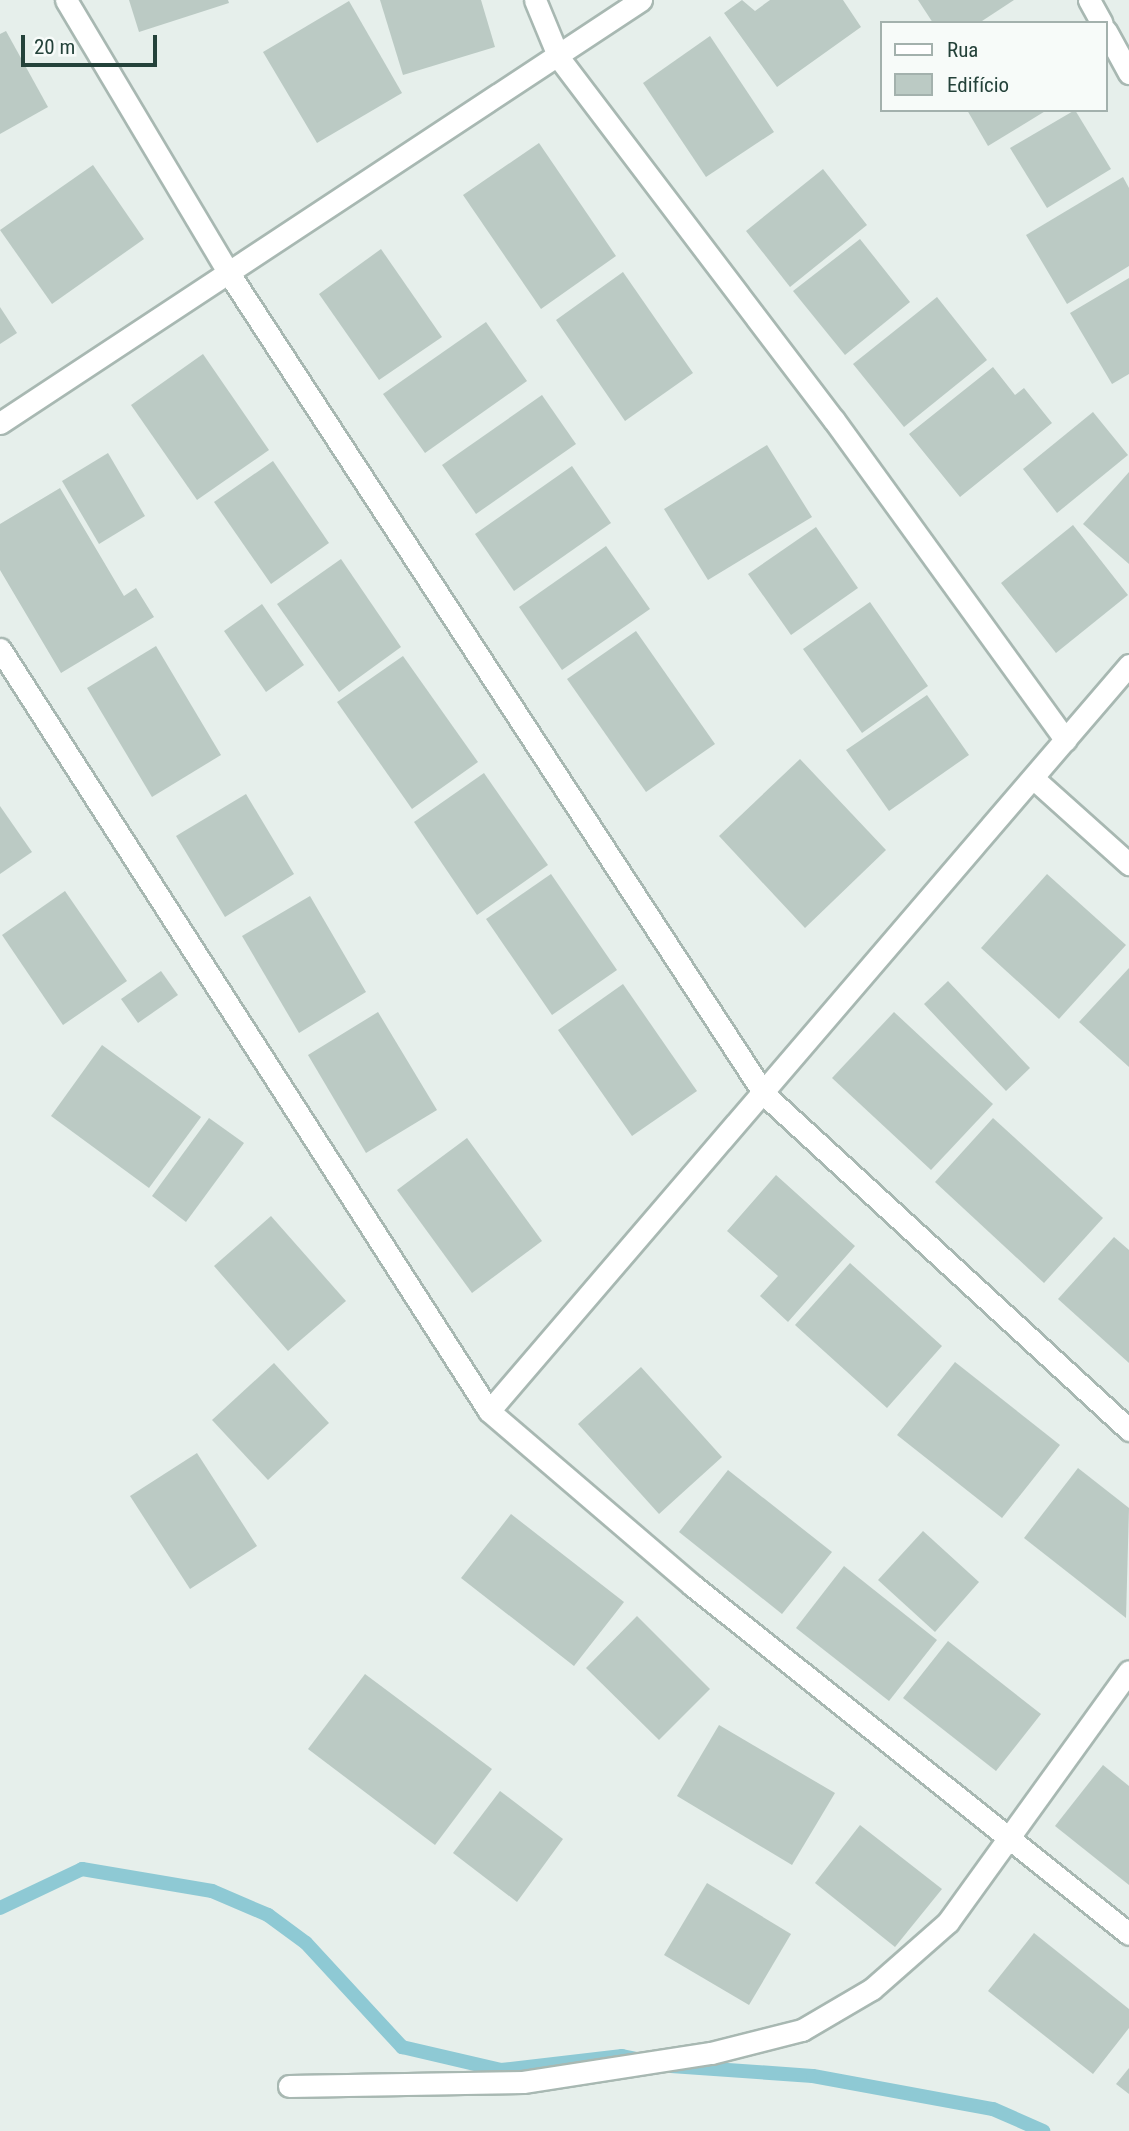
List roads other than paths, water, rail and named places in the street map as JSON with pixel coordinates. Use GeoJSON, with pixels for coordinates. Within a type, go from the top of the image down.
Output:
{"type":"FeatureCollection","features":[{"type":"Feature","properties":{"kind":"street"},"geometry":{"type":"LineString","coordinates":[[66,0],[228,272],[765,1095],[1129,1430]]}},
{"type":"Feature","properties":{"kind":"street"},"geometry":{"type":"LineString","coordinates":[[536,0],[559,58],[834,420],[1066,740]]}},
{"type":"Feature","properties":{"kind":"street"},"geometry":{"type":"LineString","coordinates":[[0,423],[559,58],[641,0]]}},
{"type":"Feature","properties":{"kind":"street"},"geometry":{"type":"LineString","coordinates":[[1089,0],[1101,21]]}},
{"type":"Feature","properties":{"kind":"street"},"geometry":{"type":"LineString","coordinates":[[1108,35],[1129,73]]}},
{"type":"Feature","properties":{"kind":"street"},"geometry":{"type":"LineString","coordinates":[[0,649],[489,1411],[1007,1841],[1129,1934]]}},
{"type":"Feature","properties":{"kind":"street"},"geometry":{"type":"LineString","coordinates":[[489,1411],[765,1095],[1129,665]]}},
{"type":"Feature","properties":{"kind":"street"},"geometry":{"type":"LineString","coordinates":[[1033,778],[1129,864]]}},
{"type":"Feature","properties":{"kind":"street"},"geometry":{"type":"LineString","coordinates":[[289,2086],[523,2082],[711,2053],[802,2030],[872,1989],[948,1922],[1129,1671]]}},
{"type":"Feature","properties":{"kind":"waterway"},"geometry":{"type":"LineString","coordinates":[[0,1908],[82,1869],[212,1891],[268,1915],[306,1943],[402,2047],[501,2070],[622,2056],[641,2060]]}},
{"type":"Feature","properties":{"kind":"waterway"},"geometry":{"type":"LineString","coordinates":[[671,2066],[813,2076],[993,2109],[1043,2131]]}}]}
